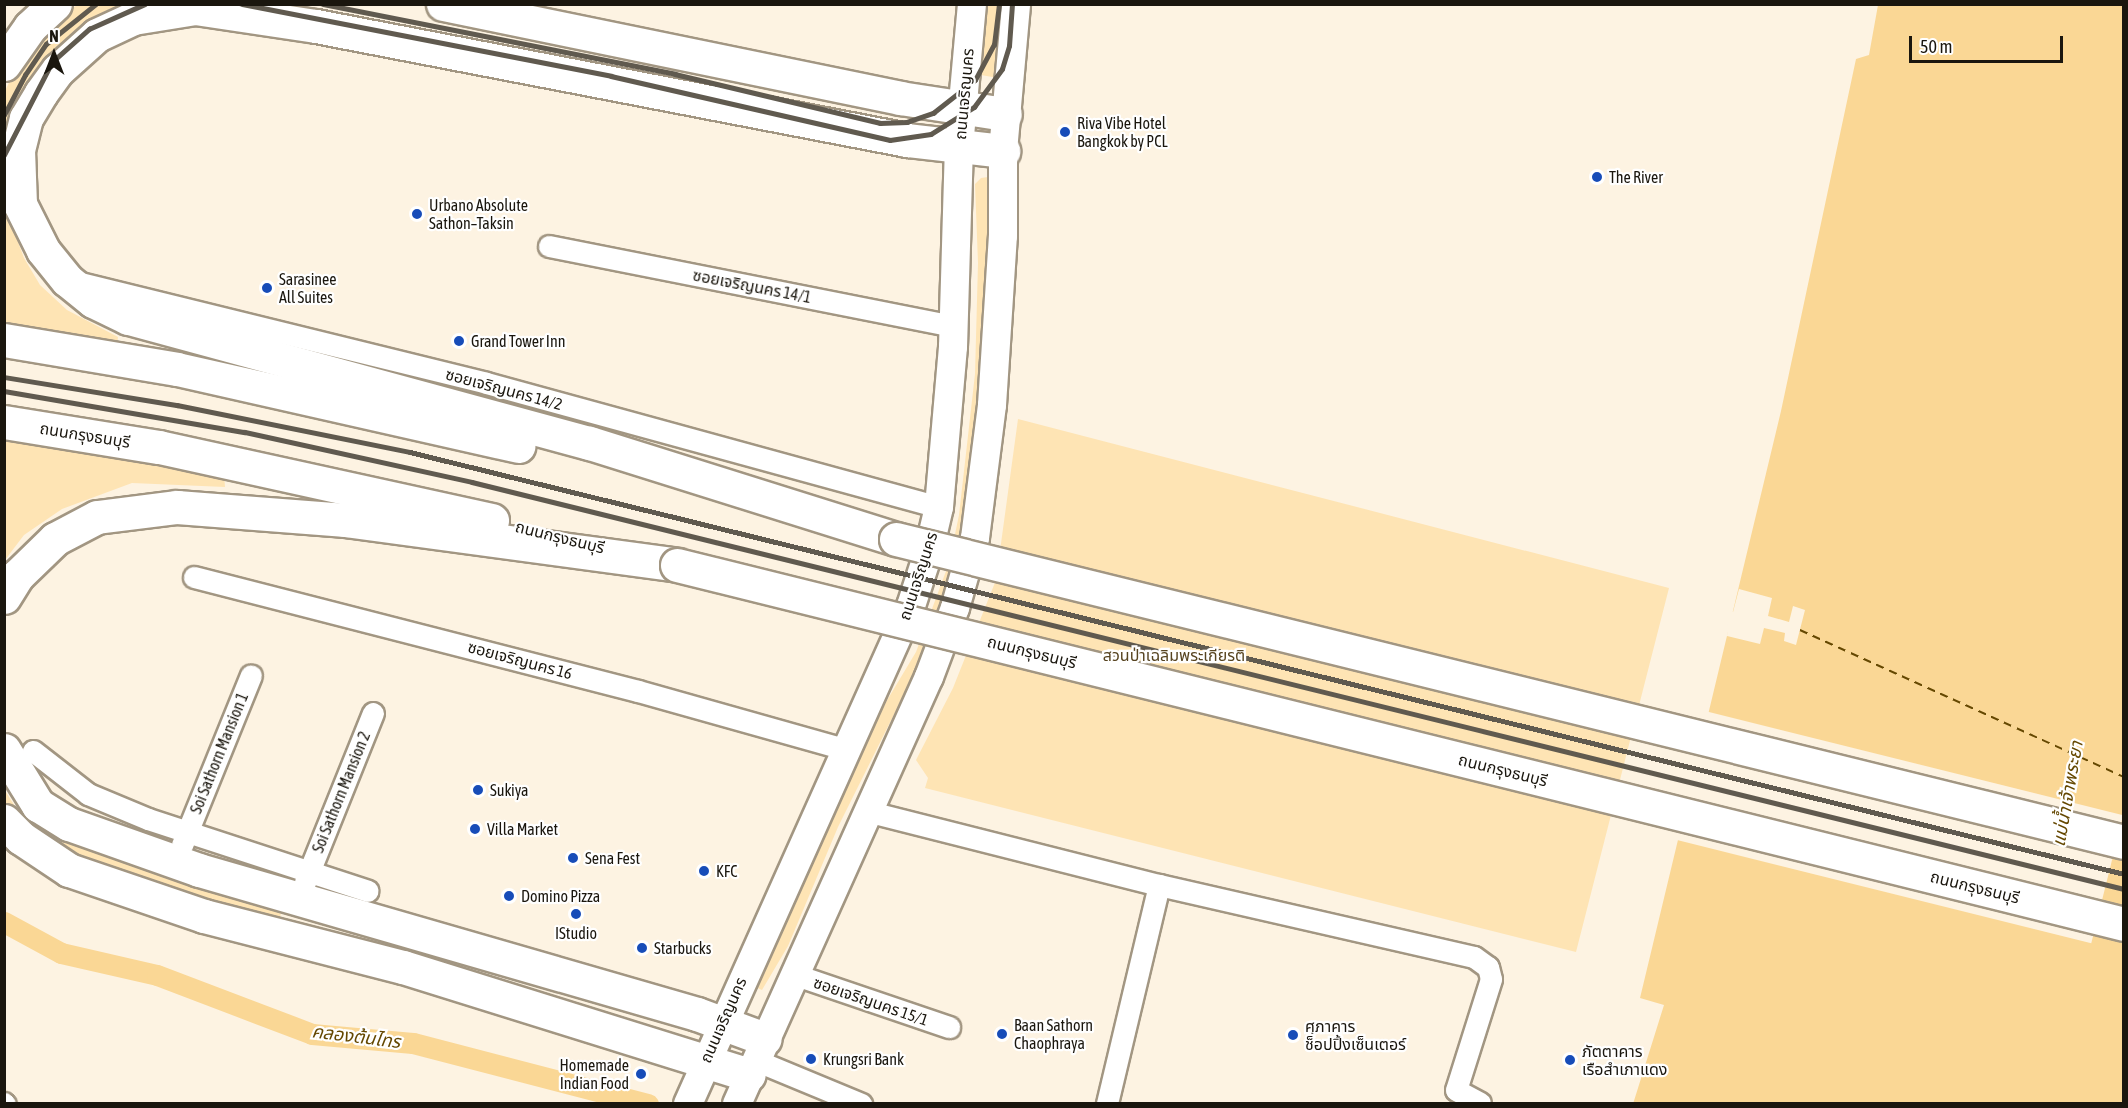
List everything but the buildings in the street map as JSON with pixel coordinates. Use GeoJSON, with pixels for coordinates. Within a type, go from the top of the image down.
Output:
{"type":"FeatureCollection","features":[{"type":"Feature","properties":{"kind":"main road"},"geometry":{"type":"LineString","coordinates":[[4,64],[30,27],[55,4]]}},
{"type":"Feature","properties":{"kind":"main road"},"geometry":{"type":"LineString","coordinates":[[443,4],[962,109],[1005,114]]}},
{"type":"Feature","properties":{"kind":"main road","name":"ถนนเจริญนคร"},"geometry":{"type":"LineString","coordinates":[[688,1103],[703,1062],[911,606],[939,507],[954,326],[959,147],[972,4]]}},
{"type":"Feature","properties":{"kind":"main road"},"geometry":{"type":"LineString","coordinates":[[751,1070],[929,677],[955,609],[975,538],[996,351],[1003,236],[1005,114],[1016,4]]}},
{"type":"Feature","properties":{"kind":"main road"},"geometry":{"type":"LineString","coordinates":[[896,538],[589,442],[128,318],[93,301],[67,280],[29,227],[20,204],[18,176],[18,150],[26,118],[58,70],[97,35],[134,18],[164,10],[231,12],[318,15],[810,122],[959,147],[1003,151]]}},
{"type":"Feature","properties":{"kind":"main road"},"geometry":{"type":"LineString","coordinates":[[4,340],[177,369],[505,442],[2124,842]]}},
{"type":"Feature","properties":{"kind":"main road","name":"ถนนกรุงธนบุรี"},"geometry":{"type":"LineString","coordinates":[[4,422],[159,447],[437,507],[2124,924]]}},
{"type":"Feature","properties":{"kind":"main road"},"geometry":{"type":"LineString","coordinates":[[4,597],[17,576],[55,539],[97,517],[177,507],[346,520],[677,565]]}},
{"type":"Feature","properties":{"kind":"main road"},"geometry":{"type":"LineString","coordinates":[[19,751],[38,805],[69,825],[175,862],[305,890],[722,1022],[751,1070]]}},
{"type":"Feature","properties":{"kind":"main road"},"geometry":{"type":"LineString","coordinates":[[4,821],[21,838],[69,870],[204,916],[414,971],[703,1062],[751,1070]]}},
{"type":"Feature","properties":{"kind":"main road"},"geometry":{"type":"LineString","coordinates":[[296,939],[305,890]]}},
{"type":"Feature","properties":{"kind":"street","name":"ซอยเจริญนคร 14/1"},"geometry":{"type":"LineString","coordinates":[[549,246],[954,326]]}},
{"type":"Feature","properties":{"kind":"street","name":"ซอยเจริญนคร 14/2"},"geometry":{"type":"LineString","coordinates":[[67,280],[456,376],[939,507]]}},
{"type":"Feature","properties":{"kind":"street","name":"ซอยเจริญนคร 16"},"geometry":{"type":"LineString","coordinates":[[194,577],[592,679],[844,749]]}},
{"type":"Feature","properties":{"kind":"street","name":"Soi Sathorn Mansion 1"},"geometry":{"type":"LineString","coordinates":[[175,862],[251,675]]}},
{"type":"Feature","properties":{"kind":"street","name":"Soi Sathorn Mansion 2"},"geometry":{"type":"LineString","coordinates":[[305,890],[373,713]]}},
{"type":"Feature","properties":{"kind":"street"},"geometry":{"type":"LineString","coordinates":[[19,751],[88,794],[187,832],[305,890],[368,891]]}},
{"type":"Feature","properties":{"kind":"street"},"geometry":{"type":"LineString","coordinates":[[866,812],[1159,885],[1474,957],[1488,967],[1491,979],[1454,1097],[1480,1103]]}},
{"type":"Feature","properties":{"kind":"street"},"geometry":{"type":"LineString","coordinates":[[1107,1104],[1159,885]]}},
{"type":"Feature","properties":{"kind":"street","name":"ซอยเจริญนคร 15/1"},"geometry":{"type":"LineString","coordinates":[[793,974],[949,1028]]}},
{"type":"Feature","properties":{"kind":"street"},"geometry":{"type":"LineString","coordinates":[[751,1070],[861,1104]]}},
{"type":"Feature","properties":{"kind":"green space"},"geometry":{"type":"Polygon","coordinates":[[[78,5],[162,5],[54,63],[7,212],[24,258],[40,285],[67,310],[118,337],[117,345],[5,331],[5,91],[15,70],[64,12],[78,5]]]}},
{"type":"Feature","properties":{"kind":"green space"},"geometry":{"type":"Polygon","coordinates":[[[981,5],[1014,5],[1004,79],[975,74],[981,5]]]}},
{"type":"Feature","properties":{"kind":"green space"},"geometry":{"type":"Polygon","coordinates":[[[988,177],[993,187],[980,392],[963,541],[929,644],[838,827],[788,946],[762,990],[753,986],[886,702],[916,652],[949,563],[959,515],[975,374],[978,263],[975,184],[981,178],[988,177]]]}},
{"type":"Feature","properties":{"kind":"green space","name":"สวนป่าเฉลิมพระเกียรติ"},"geometry":{"type":"Polygon","coordinates":[[[1018,419],[1669,588],[1576,952],[925,788],[928,778],[916,760],[953,688],[996,580],[1018,419]]]}},
{"type":"Feature","properties":{"kind":"green space"},"geometry":{"type":"Polygon","coordinates":[[[5,440],[224,474],[225,487],[132,483],[62,509],[24,535],[5,560],[5,440]]]}},
{"type":"Feature","properties":{"kind":"green space"},"geometry":{"type":"Polygon","coordinates":[[[4,789],[16,808],[60,837],[281,911],[280,919],[267,920],[62,853],[5,807],[4,789]]]}},
{"type":"Feature","properties":{"kind":"water","name":"แม่น้ำเจ้าพระยา"},"geometry":{"type":"Polygon","coordinates":[[[1878,5],[2123,5],[2123,1103],[1633,1104],[1664,1005],[1640,998],[1781,411],[1856,59],[1869,55],[1878,5]]]}},
{"type":"Feature","properties":{"kind":"pier"},"geometry":{"type":"Polygon","coordinates":[[[1739,589],[1772,598],[1768,616],[1789,622],[1793,606],[1805,610],[1796,645],[1784,641],[1785,633],[1764,628],[1760,644],[1727,636],[1729,611],[1733,612],[1739,589]]]}},
{"type":"Feature","properties":{"kind":"pier"},"geometry":{"type":"Polygon","coordinates":[[[1705,711],[2123,815],[2091,943],[1673,839],[1705,711]]]}},
{"type":"Feature","properties":{"kind":"waterway","name":"คลองต้นไทร"},"geometry":{"type":"LineString","coordinates":[[4,922],[61,953],[157,975],[312,1034],[413,1043],[648,1104]]}},
{"type":"Feature","properties":{"kind":"ferry route"},"geometry":{"type":"LineString","coordinates":[[1800,630],[2124,777]]}},
{"type":"Feature","properties":{"kind":"railway"},"geometry":{"type":"LineString","coordinates":[[4,115],[25,75],[46,44],[96,4]]}},
{"type":"Feature","properties":{"kind":"railway"},"geometry":{"type":"LineString","coordinates":[[4,155],[52,62],[89,29],[145,4]]}},
{"type":"Feature","properties":{"kind":"railway"},"geometry":{"type":"LineString","coordinates":[[242,4],[611,76],[890,140],[931,134],[974,107],[1002,69],[1009,46],[1012,4]]}},
{"type":"Feature","properties":{"kind":"railway"},"geometry":{"type":"LineString","coordinates":[[323,4],[675,74],[880,123],[907,122],[933,113],[975,80],[994,45],[999,4]]}},
{"type":"Feature","properties":{"kind":"railway"},"geometry":{"type":"LineString","coordinates":[[4,377],[177,405],[410,452],[2124,874]]}},
{"type":"Feature","properties":{"kind":"railway"},"geometry":{"type":"LineString","coordinates":[[4,391],[245,432],[472,482],[2124,889]]}},
{"type":"Feature","properties":{"kind":"place","name":"Riva Vibe Hotel Bangkok by PCL"},"geometry":{"type":"Point","coordinates":[1065,132]}},
{"type":"Feature","properties":{"kind":"place","name":"The River"},"geometry":{"type":"Point","coordinates":[1597,177]}},
{"type":"Feature","properties":{"kind":"place","name":"Urbano Absolute Sathon–Taksin"},"geometry":{"type":"Point","coordinates":[417,214]}},
{"type":"Feature","properties":{"kind":"place","name":"Sarasinee All Suites"},"geometry":{"type":"Point","coordinates":[267,288]}},
{"type":"Feature","properties":{"kind":"place","name":"Grand Tower Inn"},"geometry":{"type":"Point","coordinates":[459,341]}},
{"type":"Feature","properties":{"kind":"place","name":"Sukiya"},"geometry":{"type":"Point","coordinates":[478,790]}},
{"type":"Feature","properties":{"kind":"place","name":"Villa Market"},"geometry":{"type":"Point","coordinates":[475,829]}},
{"type":"Feature","properties":{"kind":"place","name":"Sena Fest"},"geometry":{"type":"Point","coordinates":[573,858]}},
{"type":"Feature","properties":{"kind":"place","name":"KFC"},"geometry":{"type":"Point","coordinates":[704,871]}},
{"type":"Feature","properties":{"kind":"place","name":"Domino Pizza"},"geometry":{"type":"Point","coordinates":[509,896]}},
{"type":"Feature","properties":{"kind":"place","name":"IStudio"},"geometry":{"type":"Point","coordinates":[576,914]}},
{"type":"Feature","properties":{"kind":"place","name":"Starbucks"},"geometry":{"type":"Point","coordinates":[642,948]}},
{"type":"Feature","properties":{"kind":"place","name":"Baan Sathorn Chaophraya"},"geometry":{"type":"Point","coordinates":[1002,1034]}},
{"type":"Feature","properties":{"kind":"place","name":"ศุภาคาร ช็อปปิ้งเซ็นเตอร์"},"geometry":{"type":"Point","coordinates":[1293,1035]}},
{"type":"Feature","properties":{"kind":"place","name":"Krungsri Bank"},"geometry":{"type":"Point","coordinates":[811,1059]}},
{"type":"Feature","properties":{"kind":"place","name":"ภัตตาคาร เรือสำเภาแดง"},"geometry":{"type":"Point","coordinates":[1570,1060]}},
{"type":"Feature","properties":{"kind":"place","name":"Homemade Indian Food"},"geometry":{"type":"Point","coordinates":[641,1074]}}]}
